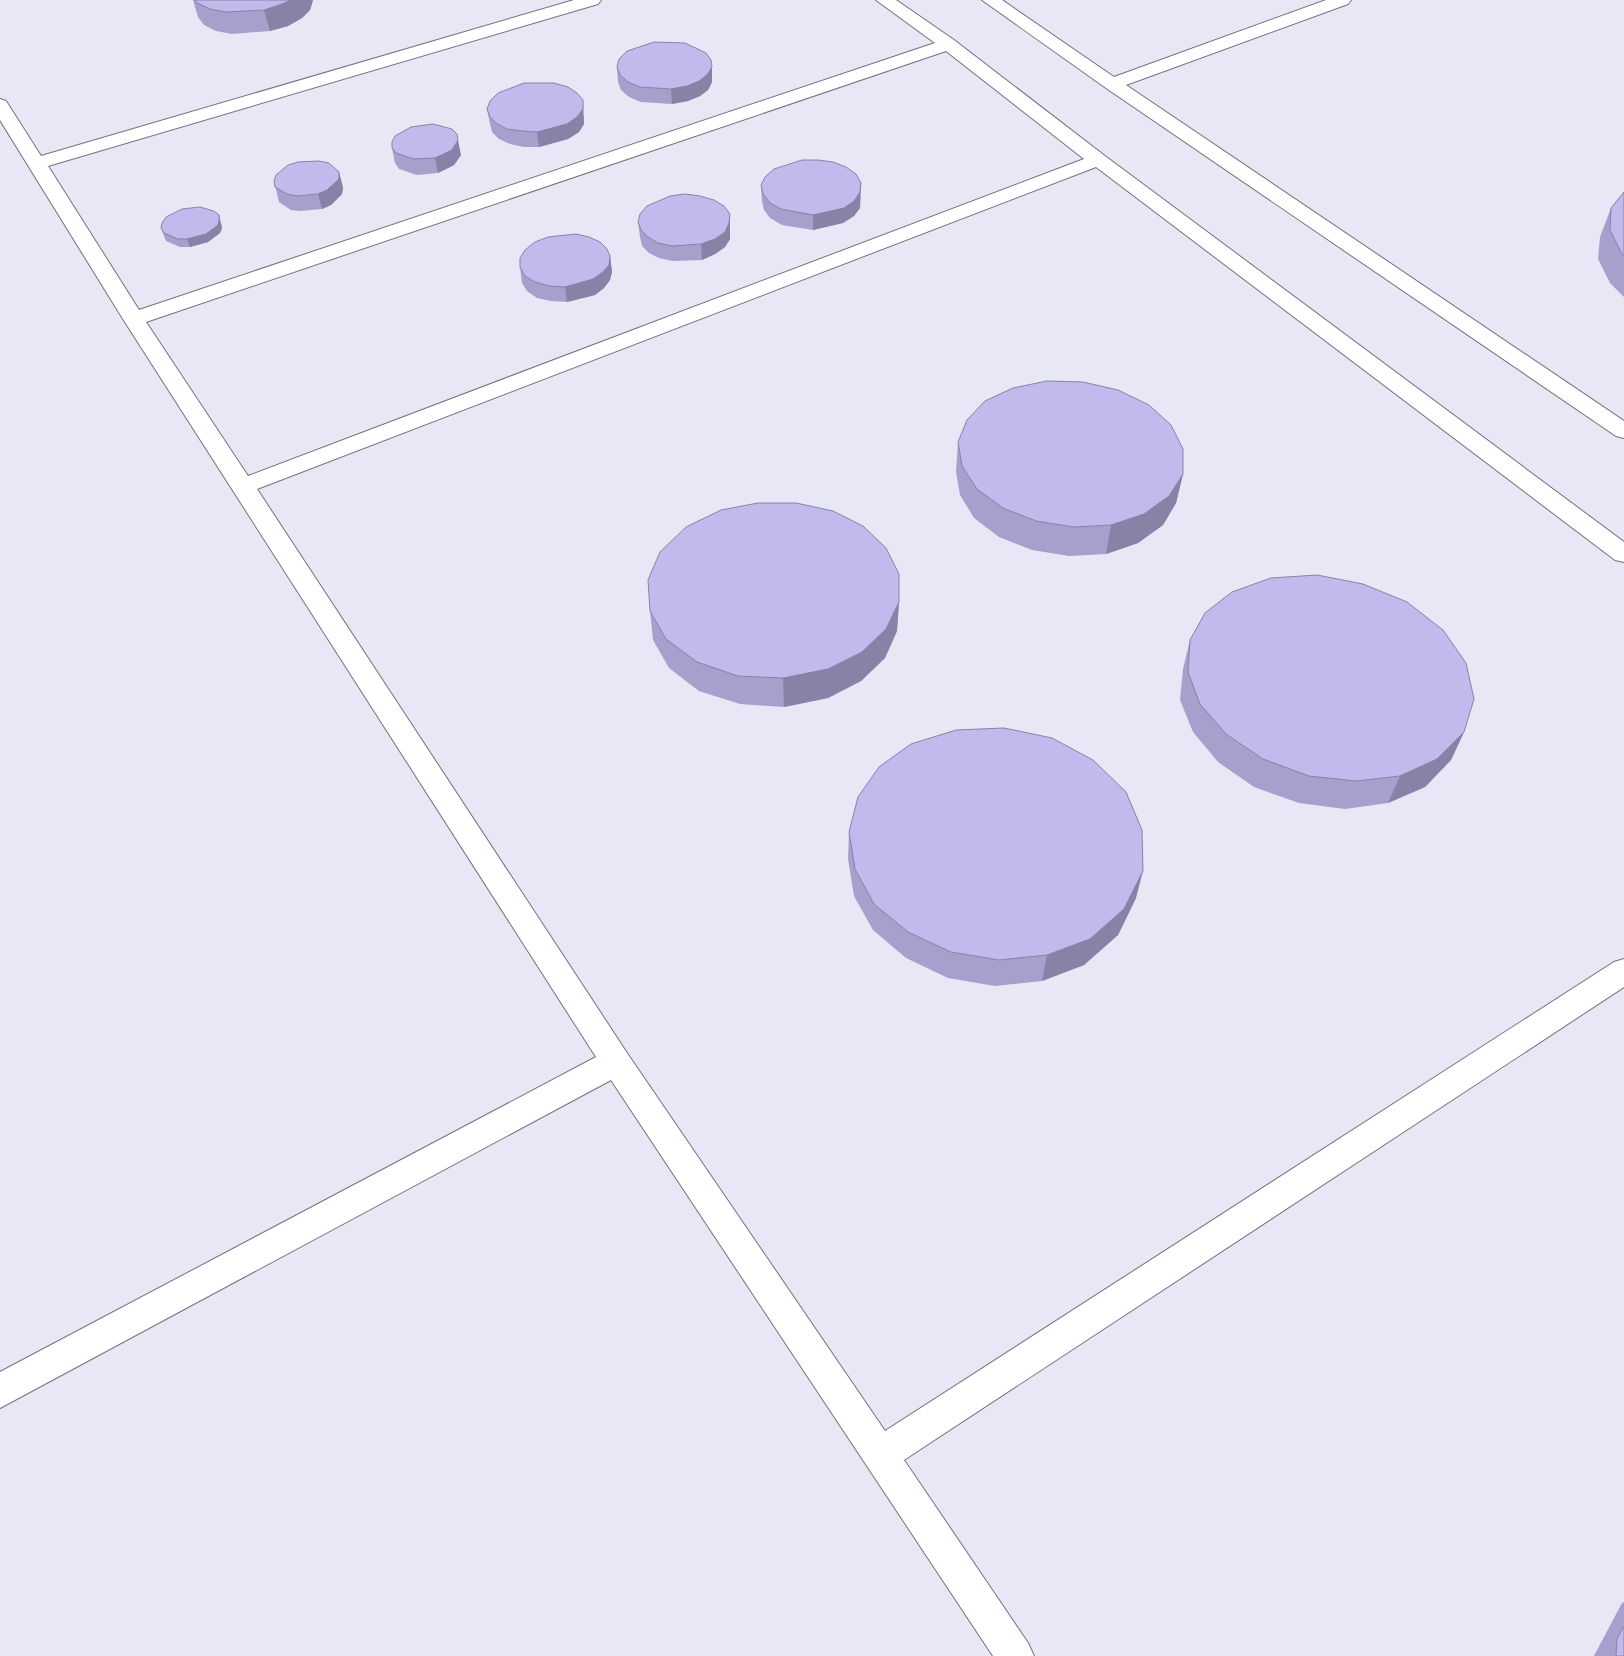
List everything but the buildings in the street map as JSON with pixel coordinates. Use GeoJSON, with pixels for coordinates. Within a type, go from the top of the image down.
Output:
{"type":"FeatureCollection","features":[{"type":"Feature","properties":{"kind":"lane"},"geometry":{"type":"LineString","coordinates":[[38,163],[592,0]]}},
{"type":"Feature","properties":{"kind":"lane"},"geometry":{"type":"LineString","coordinates":[[885,0],[948,44],[1098,160],[1624,554]]}},
{"type":"Feature","properties":{"kind":"lane"},"geometry":{"type":"LineString","coordinates":[[991,0],[1624,431]]}},
{"type":"Feature","properties":{"kind":"lane"},"geometry":{"type":"LineString","coordinates":[[1112,84],[1342,0]]}},
{"type":"Feature","properties":{"kind":"lane"},"geometry":{"type":"LineString","coordinates":[[134,319],[948,44]]}},
{"type":"Feature","properties":{"kind":"lane"},"geometry":{"type":"LineString","coordinates":[[0,105],[134,319],[616,1062],[1015,1656]]}},
{"type":"Feature","properties":{"kind":"lane"},"geometry":{"type":"LineString","coordinates":[[243,486],[1098,160]]}},
{"type":"Feature","properties":{"kind":"lane"},"geometry":{"type":"LineString","coordinates":[[880,1456],[1624,971]]}},
{"type":"Feature","properties":{"kind":"lane"},"geometry":{"type":"LineString","coordinates":[[0,1391],[616,1062]]}},
{"type":"Feature","properties":{"kind":"shaded area"},"geometry":{"type":"Polygon","coordinates":[[[0,0],[1624,0],[1624,1656],[0,1656],[0,0]]]}}]}
